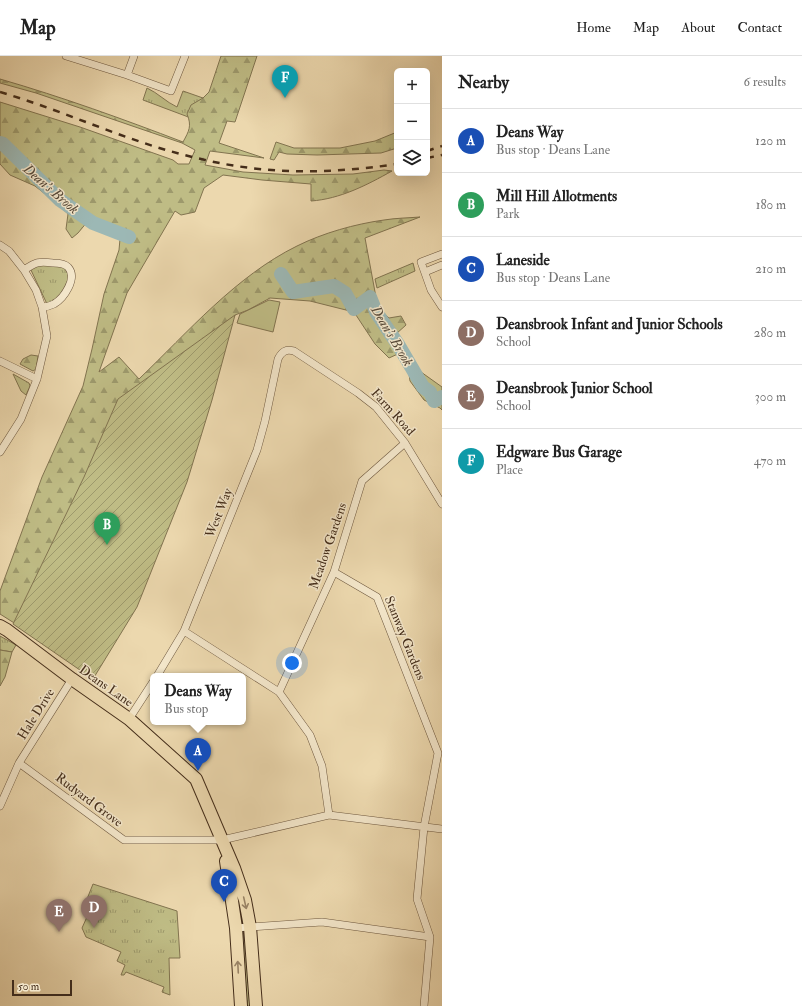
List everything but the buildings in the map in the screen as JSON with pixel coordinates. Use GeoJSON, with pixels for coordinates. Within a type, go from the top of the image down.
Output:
{"type":"FeatureCollection","features":[{"type":"Feature","properties":{"kind":"main road","name":"Deans Lane"},"geometry":{"type":"LineString","coordinates":[[0,626],[129,719],[196,779],[222,840],[245,900],[250,927],[256,1006]]}},
{"type":"Feature","properties":{"kind":"main road","name":"Deans Lane"},"geometry":{"type":"LineString","coordinates":[[222,840],[236,928],[241,1006]]}},
{"type":"Feature","properties":{"kind":"street"},"geometry":{"type":"LineString","coordinates":[[66,56],[171,90],[185,56]]}},
{"type":"Feature","properties":{"kind":"street"},"geometry":{"type":"LineString","coordinates":[[127,75],[134,56]]}},
{"type":"Feature","properties":{"kind":"street"},"geometry":{"type":"LineString","coordinates":[[0,244],[24,270],[36,290],[42,307],[46,336],[37,378],[22,419],[0,452]]}},
{"type":"Feature","properties":{"kind":"street"},"geometry":{"type":"LineString","coordinates":[[442,254],[422,262],[431,290],[442,307]]}},
{"type":"Feature","properties":{"kind":"street"},"geometry":{"type":"LineString","coordinates":[[24,270],[40,261],[61,264],[68,267],[70,271],[72,276],[71,280],[63,296],[52,305],[42,307]]}},
{"type":"Feature","properties":{"kind":"street"},"geometry":{"type":"LineString","coordinates":[[425,272],[442,265]]}},
{"type":"Feature","properties":{"kind":"street","name":"Farm Road"},"geometry":{"type":"LineString","coordinates":[[283,352],[289,350],[294,351],[358,392],[376,407],[405,442],[442,504]]}},
{"type":"Feature","properties":{"kind":"street","name":"West Way"},"geometry":{"type":"LineString","coordinates":[[159,673],[184,631],[257,450],[265,421],[278,358],[283,352]]}},
{"type":"Feature","properties":{"kind":"street"},"geometry":{"type":"LineString","coordinates":[[0,361],[37,378]]}},
{"type":"Feature","properties":{"kind":"street","name":"Meadow Gardens"},"geometry":{"type":"LineString","coordinates":[[279,692],[334,572],[362,481],[405,442]]}},
{"type":"Feature","properties":{"kind":"street","name":"Stanway Gardens"},"geometry":{"type":"LineString","coordinates":[[334,572],[377,597],[438,753],[424,827],[417,899],[430,937]]}},
{"type":"Feature","properties":{"kind":"street"},"geometry":{"type":"LineString","coordinates":[[184,631],[279,692],[310,734],[322,766],[328,815],[442,829]]}},
{"type":"Feature","properties":{"kind":"street","name":"Hale Drive"},"geometry":{"type":"LineString","coordinates":[[0,806],[20,763],[72,679]]}},
{"type":"Feature","properties":{"kind":"street"},"geometry":{"type":"LineString","coordinates":[[129,719],[150,687]]}},
{"type":"Feature","properties":{"kind":"street","name":"Rudyard Grove"},"geometry":{"type":"LineString","coordinates":[[20,763],[124,840],[222,840],[328,815]]}},
{"type":"Feature","properties":{"kind":"street"},"geometry":{"type":"LineString","coordinates":[[236,928],[322,922],[430,937],[424,1006]]}},
{"type":"Feature","properties":{"kind":"green space"},"geometry":{"type":"Polygon","coordinates":[[[221,56],[257,56],[235,122],[227,121],[219,143],[264,158],[210,151],[205,165],[243,172],[293,175],[353,174],[384,170],[392,171],[363,186],[343,194],[322,200],[311,201],[311,184],[223,175],[204,188],[195,212],[181,215],[175,211],[127,293],[99,372],[119,357],[139,379],[194,324],[233,289],[275,258],[297,246],[328,233],[351,227],[388,219],[420,217],[365,238],[378,308],[389,318],[401,316],[406,325],[396,334],[400,353],[389,358],[375,344],[354,312],[310,301],[270,298],[235,315],[30,633],[0,614],[0,591],[42,477],[83,386],[104,294],[119,250],[120,239],[88,221],[72,238],[66,229],[68,214],[35,186],[10,175],[0,164],[0,102],[80,127],[173,160],[178,164],[189,164],[195,150],[182,143],[36,93],[0,83],[0,79],[46,93],[183,142],[189,128],[187,114],[191,105],[203,98],[209,92],[221,56]]]}},
{"type":"Feature","properties":{"kind":"green space"},"geometry":{"type":"Polygon","coordinates":[[[147,88],[177,107],[183,91],[203,98],[191,118],[143,100],[147,88]]]}},
{"type":"Feature","properties":{"kind":"green space"},"geometry":{"type":"Polygon","coordinates":[[[394,133],[394,149],[381,153],[317,155],[287,154],[279,152],[274,160],[270,159],[276,142],[294,148],[340,148],[375,141],[394,133]]]}},
{"type":"Feature","properties":{"kind":"green space"},"geometry":{"type":"Polygon","coordinates":[[[413,263],[415,271],[377,288],[375,279],[413,263]]]}},
{"type":"Feature","properties":{"kind":"green space"},"geometry":{"type":"Polygon","coordinates":[[[36,265],[61,266],[66,269],[69,278],[61,294],[47,304],[30,268],[36,265]]]}},
{"type":"Feature","properties":{"kind":"green space"},"geometry":{"type":"Polygon","coordinates":[[[269,300],[280,302],[273,332],[237,323],[240,314],[269,300]]]}},
{"type":"Feature","properties":{"kind":"green space"},"geometry":{"type":"Polygon","coordinates":[[[235,315],[212,400],[187,482],[137,607],[93,679],[13,624],[84,477],[118,399],[235,315]]]}},
{"type":"Feature","properties":{"kind":"green space"},"geometry":{"type":"Polygon","coordinates":[[[31,355],[38,356],[36,369],[33,371],[20,364],[23,359],[31,355]]]}},
{"type":"Feature","properties":{"kind":"green space"},"geometry":{"type":"Polygon","coordinates":[[[408,367],[421,372],[442,387],[442,410],[424,400],[410,381],[408,367]]]}},
{"type":"Feature","properties":{"kind":"green space"},"geometry":{"type":"Polygon","coordinates":[[[13,374],[29,383],[30,386],[26,395],[21,391],[13,374]]]}},
{"type":"Feature","properties":{"kind":"green space"},"geometry":{"type":"Polygon","coordinates":[[[0,636],[16,645],[12,652],[0,650],[0,636]]]}},
{"type":"Feature","properties":{"kind":"green space"},"geometry":{"type":"Polygon","coordinates":[[[0,650],[12,652],[5,677],[0,686],[0,650]]]}},
{"type":"Feature","properties":{"kind":"green space"},"geometry":{"type":"Polygon","coordinates":[[[93,884],[177,911],[180,958],[169,958],[170,995],[162,992],[164,987],[126,972],[124,975],[121,975],[125,965],[117,961],[121,952],[86,937],[82,928],[91,908],[87,899],[93,884]]]}},
{"type":"Feature","properties":{"kind":"green space"},"geometry":{"type":"Polygon","coordinates":[[[246,933],[251,1006],[244,1006],[239,934],[246,933]]]}},
{"type":"Feature","properties":{"kind":"waterway","name":"Dean's Brook"},"geometry":{"type":"LineString","coordinates":[[0,143],[3,144],[60,200],[93,223],[129,237]]}},
{"type":"Feature","properties":{"kind":"waterway","name":"Dean's Brook"},"geometry":{"type":"LineString","coordinates":[[281,274],[293,292],[334,286],[345,293],[354,309],[370,297],[376,312],[399,346],[423,387],[430,392],[434,401],[442,397]]}},
{"type":"Feature","properties":{"kind":"railway"},"geometry":{"type":"LineString","coordinates":[[0,92],[175,153],[226,164],[250,168],[299,171],[347,170],[394,164]]}},
{"type":"Feature","properties":{"kind":"railway"},"geometry":{"type":"LineString","coordinates":[[430,150],[442,146]]}},
{"type":"Feature","properties":{"kind":"railway"},"geometry":{"type":"LineString","coordinates":[[430,157],[442,155]]}},
{"type":"Feature","properties":{"kind":"place","name":"Edgware Bus Garage"},"geometry":{"type":"Point","coordinates":[285,98]}},
{"type":"Feature","properties":{"kind":"place","name":"Mill Hill Allotments"},"geometry":{"type":"Point","coordinates":[107,545]}},
{"type":"Feature","properties":{"kind":"place","name":"Deans Way"},"geometry":{"type":"Point","coordinates":[198,771]}},
{"type":"Feature","properties":{"kind":"place","name":"Laneside"},"geometry":{"type":"Point","coordinates":[224,902]}},
{"type":"Feature","properties":{"kind":"place","name":"Deansbrook Infant and Junior Schools"},"geometry":{"type":"Point","coordinates":[94,928]}},
{"type":"Feature","properties":{"kind":"place","name":"Deansbrook Junior School"},"geometry":{"type":"Point","coordinates":[59,932]}}]}
